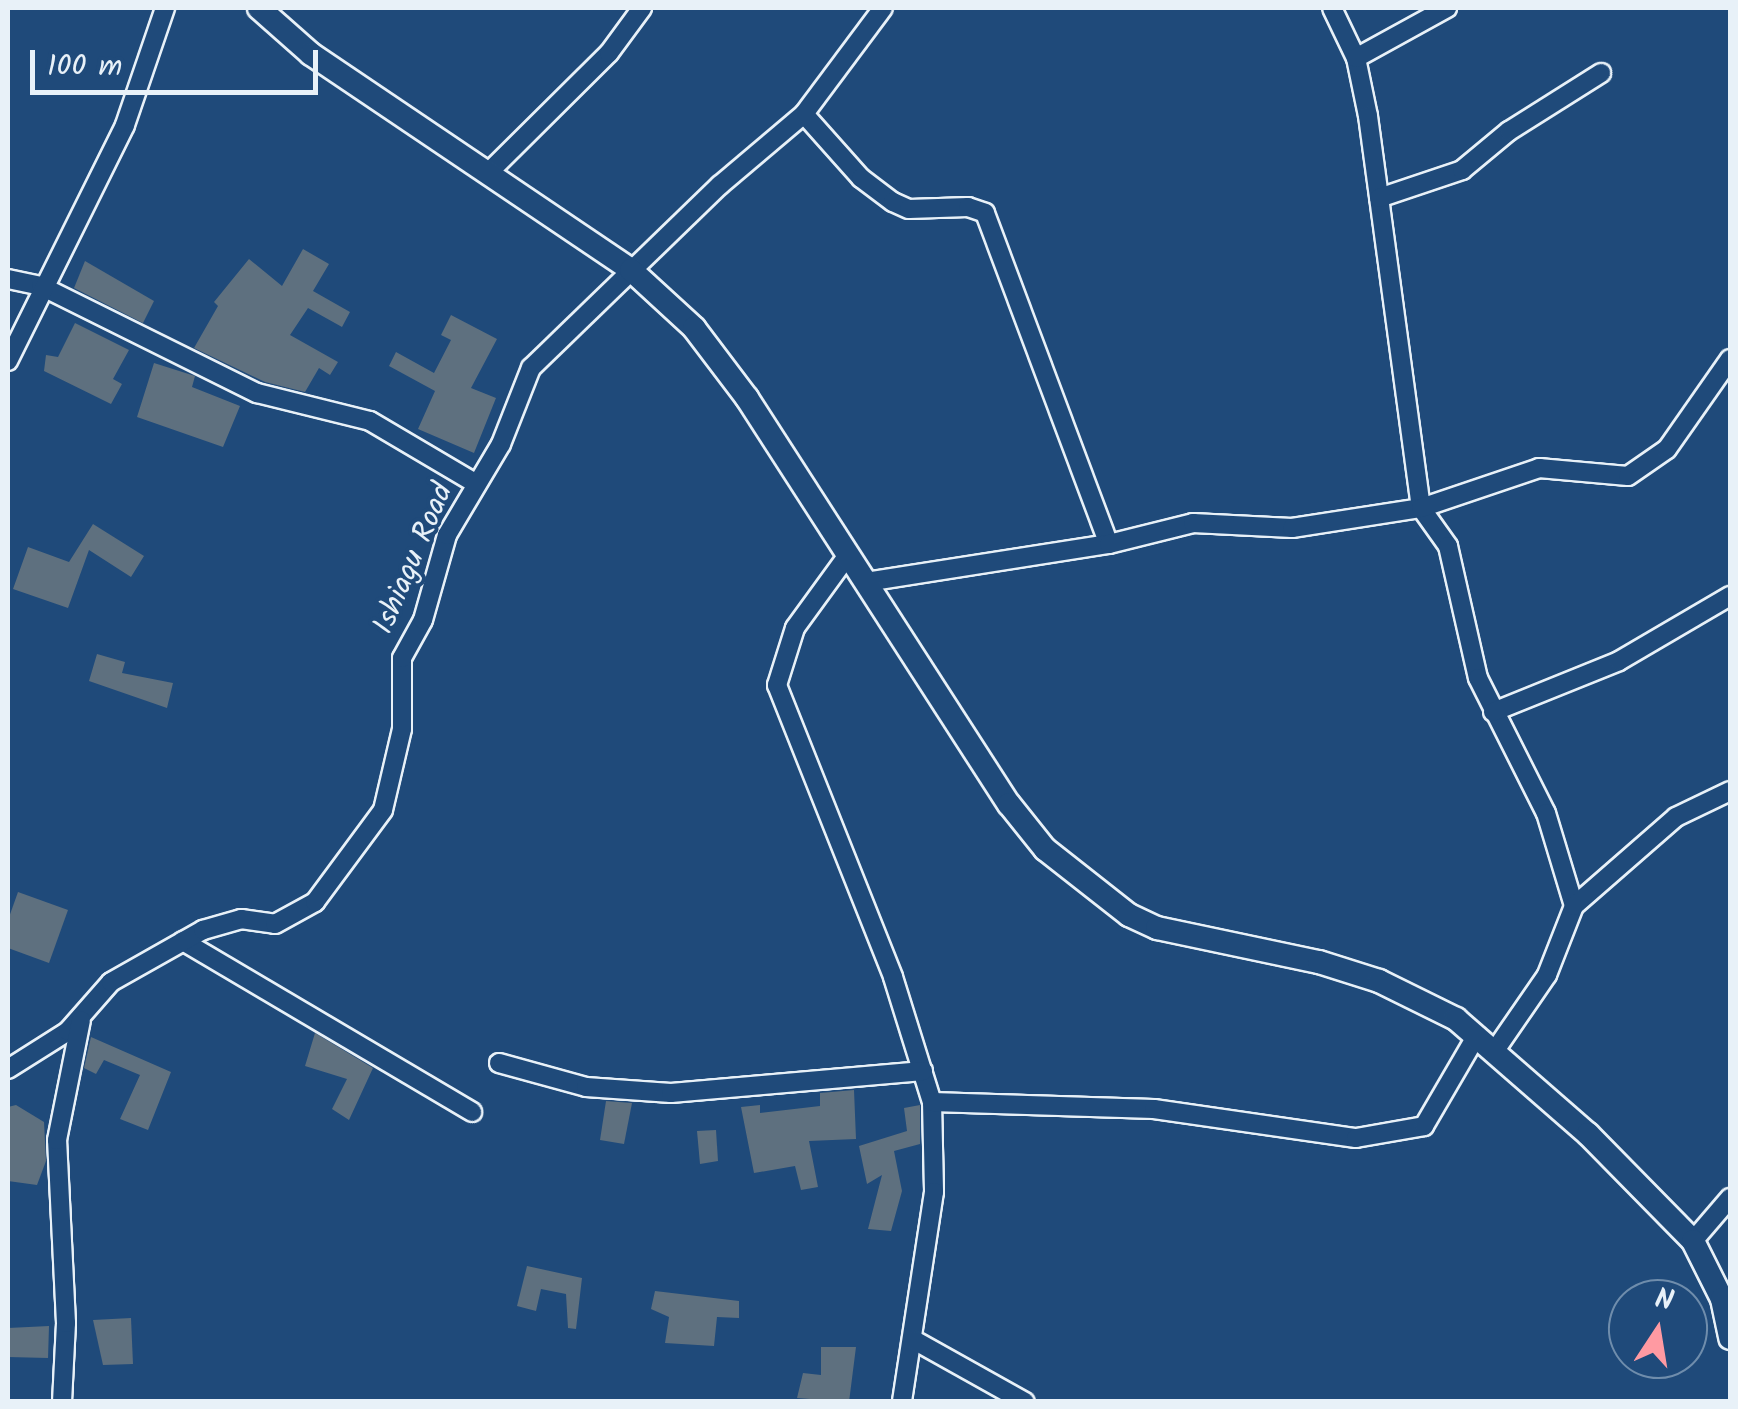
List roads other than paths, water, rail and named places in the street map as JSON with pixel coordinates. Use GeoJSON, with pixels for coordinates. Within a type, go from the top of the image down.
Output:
{"type":"FeatureCollection","features":[{"type":"Feature","properties":{"kind":"main road"},"geometry":{"type":"LineString","coordinates":[[259,8],[311,54],[631,270],[720,360],[1009,804],[1045,849],[1128,914],[1157,928],[1379,982],[1486,1042],[1693,1241],[1722,1299],[1730,1338]]}},
{"type":"Feature","properties":{"kind":"street"},"geometry":{"type":"LineString","coordinates":[[8,361],[41,286],[125,125],[166,8]]}},
{"type":"Feature","properties":{"kind":"street"},"geometry":{"type":"LineString","coordinates":[[487,174],[608,53],[642,8]]}},
{"type":"Feature","properties":{"kind":"street","name":"Ishiagu Road"},"geometry":{"type":"LineString","coordinates":[[8,1069],[56,1040],[111,982],[218,922],[274,924],[316,902],[383,810],[402,728],[402,658],[423,620],[446,536],[501,444],[531,368],[631,270],[804,114],[883,8]]}},
{"type":"Feature","properties":{"kind":"street"},"geometry":{"type":"LineString","coordinates":[[1332,8],[1356,58],[1408,372],[1421,508],[1448,546],[1478,678],[1546,813],[1574,906]]}},
{"type":"Feature","properties":{"kind":"street"},"geometry":{"type":"LineString","coordinates":[[1356,58],[1447,8]]}},
{"type":"Feature","properties":{"kind":"street"},"geometry":{"type":"LineString","coordinates":[[1379,198],[1462,170],[1509,131],[1601,74]]}},
{"type":"Feature","properties":{"kind":"street"},"geometry":{"type":"LineString","coordinates":[[804,114],[861,178],[893,202],[909,209],[968,207],[985,213],[1109,544]]}},
{"type":"Feature","properties":{"kind":"street"},"geometry":{"type":"LineString","coordinates":[[8,278],[41,286],[257,393],[370,421],[475,483]]}},
{"type":"Feature","properties":{"kind":"street"},"geometry":{"type":"LineString","coordinates":[[866,582],[1109,544],[1193,523],[1292,528],[1421,508],[1540,468],[1606,478],[1639,471],[1697,414],[1730,359]]}},
{"type":"Feature","properties":{"kind":"street"},"geometry":{"type":"LineString","coordinates":[[848,555],[795,628],[777,685],[924,1071],[932,1102],[934,1192],[902,1402]]}},
{"type":"Feature","properties":{"kind":"street"},"geometry":{"type":"LineString","coordinates":[[1493,712],[1618,661],[1730,596]]}},
{"type":"Feature","properties":{"kind":"street"},"geometry":{"type":"LineString","coordinates":[[932,1102],[1154,1109],[1356,1138],[1424,1126],[1486,1042],[1547,975],[1574,906],[1676,817],[1730,791]]}},
{"type":"Feature","properties":{"kind":"street"},"geometry":{"type":"LineString","coordinates":[[183,941],[472,1112]]}},
{"type":"Feature","properties":{"kind":"street"},"geometry":{"type":"LineString","coordinates":[[62,1402],[66,1323],[56,1140],[84,1013]]}},
{"type":"Feature","properties":{"kind":"street"},"geometry":{"type":"LineString","coordinates":[[500,1064],[586,1087],[653,1092],[924,1071]]}},
{"type":"Feature","properties":{"kind":"street"},"geometry":{"type":"LineString","coordinates":[[1693,1241],[1730,1198]]}},
{"type":"Feature","properties":{"kind":"street"},"geometry":{"type":"LineString","coordinates":[[914,1340],[1024,1402]]}}]}
